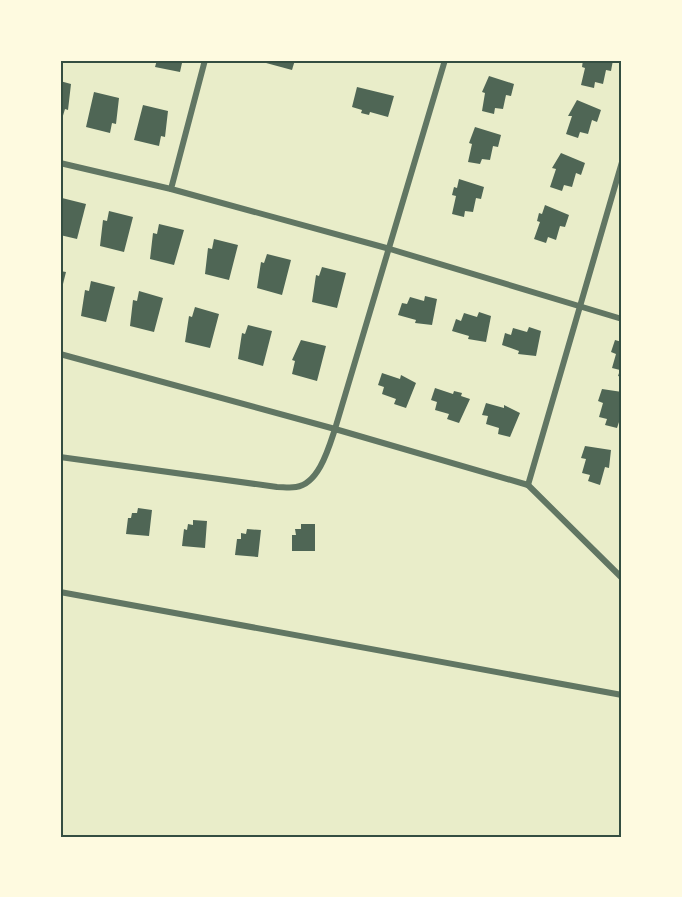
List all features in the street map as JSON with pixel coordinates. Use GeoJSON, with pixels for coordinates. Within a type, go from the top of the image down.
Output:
{"type":"FeatureCollection","features":[{"type":"Feature","properties":{"kind":"street"},"geometry":{"type":"LineString","coordinates":[[171,189],[205,60]]}},
{"type":"Feature","properties":{"kind":"street"},"geometry":{"type":"LineString","coordinates":[[60,457],[265,486],[298,488],[311,479],[324,460],[335,429],[444,60]]}},
{"type":"Feature","properties":{"kind":"street"},"geometry":{"type":"LineString","coordinates":[[528,485],[622,162]]}},
{"type":"Feature","properties":{"kind":"street"},"geometry":{"type":"LineString","coordinates":[[60,163],[171,189],[390,249],[622,319]]}},
{"type":"Feature","properties":{"kind":"street"},"geometry":{"type":"LineString","coordinates":[[60,354],[335,429],[528,485],[622,578]]}},
{"type":"Feature","properties":{"kind":"street"},"geometry":{"type":"LineString","coordinates":[[60,592],[622,695]]}},
{"type":"Feature","properties":{"kind":"street"},"geometry":{"type":"LineString","coordinates":[[60,704],[60,710]]}},
{"type":"Feature","properties":{"kind":"building"},"geometry":{"type":"Polygon","coordinates":[[[157,60],[186,60],[182,63],[180,72],[155,67],[157,60]]]}},
{"type":"Feature","properties":{"kind":"building"},"geometry":{"type":"Polygon","coordinates":[[[255,60],[295,60],[292,70],[255,60]]]}},
{"type":"Feature","properties":{"kind":"building"},"geometry":{"type":"Polygon","coordinates":[[[583,60],[613,60],[611,71],[606,70],[603,84],[595,82],[594,88],[581,85],[585,68],[582,67],[583,60]]]}},
{"type":"Feature","properties":{"kind":"building"},"geometry":{"type":"Polygon","coordinates":[[[489,76],[514,84],[511,96],[506,95],[503,109],[495,108],[494,114],[482,111],[485,93],[482,92],[489,76]]]}},
{"type":"Feature","properties":{"kind":"building"},"geometry":{"type":"Polygon","coordinates":[[[60,81],[71,84],[68,110],[65,109],[62,119],[60,118],[60,81]]]}},
{"type":"Feature","properties":{"kind":"building"},"geometry":{"type":"Polygon","coordinates":[[[357,87],[394,96],[388,117],[370,112],[369,115],[361,113],[362,110],[352,107],[357,87]]]}},
{"type":"Feature","properties":{"kind":"building"},"geometry":{"type":"Polygon","coordinates":[[[94,92],[119,98],[116,124],[112,123],[110,133],[86,127],[94,92]]]}},
{"type":"Feature","properties":{"kind":"building"},"geometry":{"type":"Polygon","coordinates":[[[577,100],[601,110],[597,122],[592,120],[588,134],[580,132],[578,138],[566,134],[572,116],[568,116],[577,100]]]}},
{"type":"Feature","properties":{"kind":"building"},"geometry":{"type":"Polygon","coordinates":[[[143,105],[168,111],[165,137],[161,136],[159,146],[134,140],[143,105]]]}},
{"type":"Feature","properties":{"kind":"building"},"geometry":{"type":"Polygon","coordinates":[[[475,127],[501,135],[498,147],[493,146],[490,160],[482,159],[480,164],[468,162],[472,144],[469,143],[475,127]]]}},
{"type":"Feature","properties":{"kind":"building"},"geometry":{"type":"Polygon","coordinates":[[[561,153],[585,163],[581,175],[576,173],[572,187],[564,185],[562,191],[550,187],[556,169],[552,168],[561,153]]]}},
{"type":"Feature","properties":{"kind":"building"},"geometry":{"type":"Polygon","coordinates":[[[459,179],[484,187],[481,199],[476,198],[473,212],[465,211],[464,217],[452,214],[456,196],[452,195],[459,179]]]}},
{"type":"Feature","properties":{"kind":"building"},"geometry":{"type":"Polygon","coordinates":[[[62,198],[86,204],[77,239],[60,235],[62,198]]]}},
{"type":"Feature","properties":{"kind":"building"},"geometry":{"type":"Polygon","coordinates":[[[545,205],[569,215],[565,227],[560,226],[556,240],[548,237],[546,243],[534,239],[540,222],[537,221],[539,213],[542,214],[545,205]]]}},
{"type":"Feature","properties":{"kind":"building"},"geometry":{"type":"Polygon","coordinates":[[[109,211],[133,217],[124,252],[100,246],[103,220],[107,221],[109,211]]]}},
{"type":"Feature","properties":{"kind":"building"},"geometry":{"type":"Polygon","coordinates":[[[159,224],[184,230],[174,265],[150,259],[153,233],[157,234],[159,224]]]}},
{"type":"Feature","properties":{"kind":"building"},"geometry":{"type":"Polygon","coordinates":[[[214,239],[238,245],[229,280],[205,274],[208,248],[212,249],[214,239]]]}},
{"type":"Feature","properties":{"kind":"building"},"geometry":{"type":"Polygon","coordinates":[[[267,254],[291,260],[282,295],[257,288],[261,262],[264,263],[267,254]]]}},
{"type":"Feature","properties":{"kind":"building"},"geometry":{"type":"Polygon","coordinates":[[[322,267],[346,273],[337,308],[312,302],[316,275],[319,276],[322,267]]]}},
{"type":"Feature","properties":{"kind":"building"},"geometry":{"type":"Polygon","coordinates":[[[60,271],[66,272],[61,292],[60,292],[60,271]]]}},
{"type":"Feature","properties":{"kind":"building"},"geometry":{"type":"Polygon","coordinates":[[[91,281],[115,287],[106,322],[81,316],[85,290],[89,291],[91,281]]]}},
{"type":"Feature","properties":{"kind":"building"},"geometry":{"type":"Polygon","coordinates":[[[139,291],[163,298],[154,332],[130,326],[133,300],[137,301],[139,291]]]}},
{"type":"Feature","properties":{"kind":"building"},"geometry":{"type":"Polygon","coordinates":[[[425,296],[437,299],[432,325],[415,323],[416,320],[398,315],[402,303],[407,304],[410,297],[424,301],[425,296]]]}},
{"type":"Feature","properties":{"kind":"building"},"geometry":{"type":"Polygon","coordinates":[[[195,307],[219,314],[210,348],[185,342],[189,316],[192,317],[195,307]]]}},
{"type":"Feature","properties":{"kind":"building"},"geometry":{"type":"Polygon","coordinates":[[[479,312],[491,316],[486,342],[468,339],[469,336],[452,331],[456,319],[461,321],[464,313],[477,317],[479,312]]]}},
{"type":"Feature","properties":{"kind":"building"},"geometry":{"type":"Polygon","coordinates":[[[248,325],[272,331],[263,366],[238,359],[242,333],[245,334],[248,325]]]}},
{"type":"Feature","properties":{"kind":"building"},"geometry":{"type":"Polygon","coordinates":[[[529,327],[541,331],[536,356],[518,354],[519,351],[502,345],[505,333],[511,335],[513,328],[527,332],[529,327]]]}},
{"type":"Feature","properties":{"kind":"building"},"geometry":{"type":"Polygon","coordinates":[[[301,340],[326,346],[317,381],[292,374],[295,361],[292,360],[301,340]]]}},
{"type":"Feature","properties":{"kind":"building"},"geometry":{"type":"Polygon","coordinates":[[[615,340],[622,342],[622,377],[618,376],[620,370],[612,368],[616,354],[611,352],[615,340]]]}},
{"type":"Feature","properties":{"kind":"building"},"geometry":{"type":"Polygon","coordinates":[[[382,373],[400,379],[401,375],[416,383],[406,408],[394,404],[396,399],[382,394],[384,387],[378,385],[382,373]]]}},
{"type":"Feature","properties":{"kind":"building"},"geometry":{"type":"Polygon","coordinates":[[[435,388],[453,394],[454,391],[462,393],[461,396],[470,399],[459,423],[447,419],[449,414],[435,410],[437,402],[431,400],[435,388]]]}},
{"type":"Feature","properties":{"kind":"building"},"geometry":{"type":"Polygon","coordinates":[[[602,389],[622,392],[622,413],[617,428],[605,425],[607,419],[599,417],[603,403],[598,401],[602,389]]]}},
{"type":"Feature","properties":{"kind":"building"},"geometry":{"type":"Polygon","coordinates":[[[486,403],[504,408],[504,405],[520,413],[510,437],[498,434],[499,428],[486,424],[488,416],[482,415],[486,403]]]}},
{"type":"Feature","properties":{"kind":"building"},"geometry":{"type":"Polygon","coordinates":[[[585,446],[611,450],[609,468],[605,467],[600,485],[588,481],[590,475],[582,473],[586,459],[581,458],[585,446]]]}},
{"type":"Feature","properties":{"kind":"building"},"geometry":{"type":"Polygon","coordinates":[[[138,508],[152,510],[149,536],[126,534],[128,518],[131,518],[132,513],[137,513],[138,508]]]}},
{"type":"Feature","properties":{"kind":"building"},"geometry":{"type":"Polygon","coordinates":[[[193,520],[207,521],[205,548],[182,546],[184,529],[187,530],[188,524],[193,525],[193,520]]]}},
{"type":"Feature","properties":{"kind":"building"},"geometry":{"type":"Polygon","coordinates":[[[301,524],[315,524],[315,551],[292,551],[292,535],[296,535],[295,529],[301,529],[301,524]]]}},
{"type":"Feature","properties":{"kind":"building"},"geometry":{"type":"Polygon","coordinates":[[[247,529],[261,530],[258,557],[235,555],[237,539],[241,539],[241,533],[246,534],[247,529]]]}}]}
